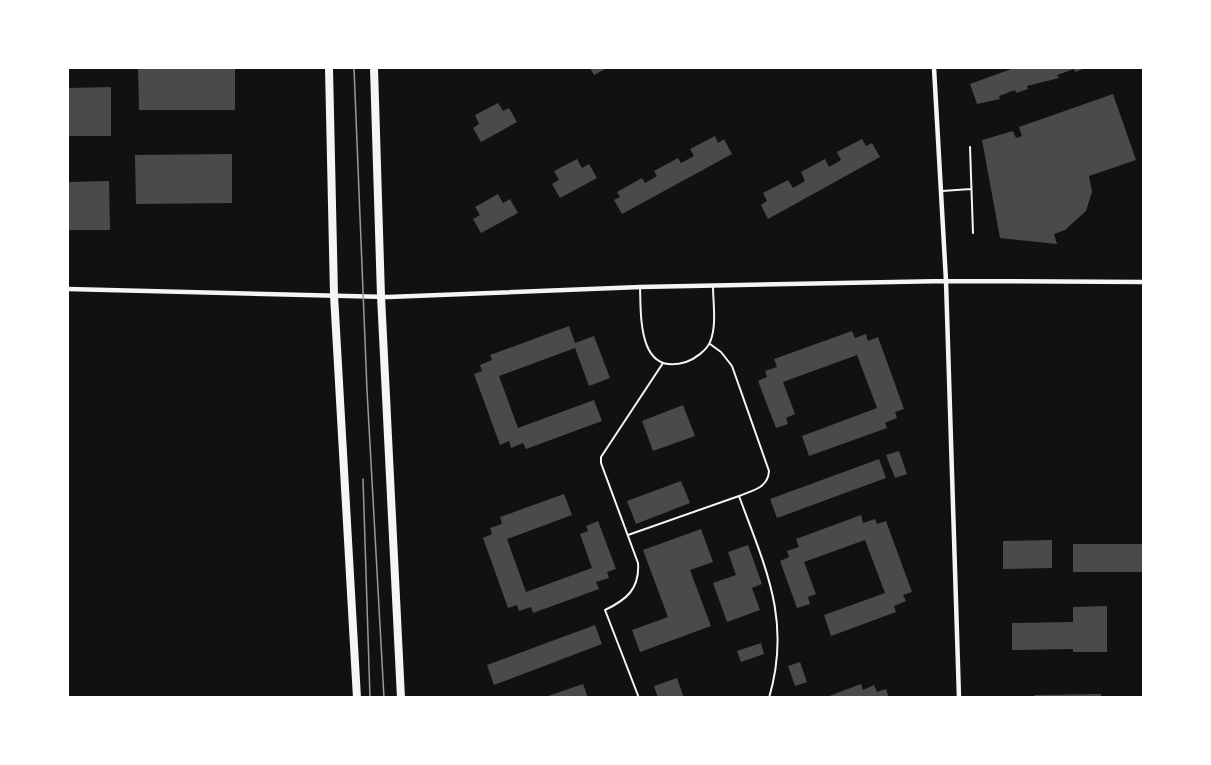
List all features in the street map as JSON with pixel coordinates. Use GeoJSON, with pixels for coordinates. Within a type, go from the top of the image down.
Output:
{"type":"FeatureCollection","features":[{"type":"Feature","properties":{"kind":"main road"},"geometry":{"type":"LineString","coordinates":[[329,68],[334,295],[357,698]]}},
{"type":"Feature","properties":{"kind":"main road"},"geometry":{"type":"LineString","coordinates":[[374,68],[381,296],[401,698]]}},
{"type":"Feature","properties":{"kind":"street"},"geometry":{"type":"LineString","coordinates":[[934,68],[939,191],[946,281],[959,698]]}},
{"type":"Feature","properties":{"kind":"street"},"geometry":{"type":"LineString","coordinates":[[68,290],[381,296],[640,287],[946,281],[1143,282]]}},
{"type":"Feature","properties":{"kind":"lane"},"geometry":{"type":"LineString","coordinates":[[970,147],[973,234]]}},
{"type":"Feature","properties":{"kind":"lane"},"geometry":{"type":"LineString","coordinates":[[939,191],[971,189]]}},
{"type":"Feature","properties":{"kind":"lane"},"geometry":{"type":"LineString","coordinates":[[640,287],[642,333],[653,355],[663,363],[676,364],[689,361],[710,344],[713,331],[713,286]]}},
{"type":"Feature","properties":{"kind":"lane"},"geometry":{"type":"LineString","coordinates":[[628,536],[739,496],[764,484],[768,479],[769,471],[732,366],[721,352],[710,344]]}},
{"type":"Feature","properties":{"kind":"lane"},"geometry":{"type":"LineString","coordinates":[[639,698],[605,610],[623,601],[632,592],[636,582],[638,563],[600,456],[663,363]]}},
{"type":"Feature","properties":{"kind":"lane"},"geometry":{"type":"LineString","coordinates":[[739,496],[774,594],[779,649],[769,698]]}},
{"type":"Feature","properties":{"kind":"building"},"geometry":{"type":"Polygon","coordinates":[[[138,68],[235,68],[235,110],[139,110],[138,68]]]}},
{"type":"Feature","properties":{"kind":"building"},"geometry":{"type":"Polygon","coordinates":[[[590,68],[607,68],[594,75],[590,68]]]}},
{"type":"Feature","properties":{"kind":"building"},"geometry":{"type":"Polygon","coordinates":[[[1014,68],[1086,68],[1075,72],[1074,69],[1057,75],[1059,78],[1027,86],[1028,89],[1016,93],[1015,90],[999,96],[1000,99],[977,104],[970,84],[1014,68]]]}},
{"type":"Feature","properties":{"kind":"building"},"geometry":{"type":"Polygon","coordinates":[[[111,87],[111,136],[68,136],[68,88],[111,87]]]}},
{"type":"Feature","properties":{"kind":"building"},"geometry":{"type":"Polygon","coordinates":[[[1113,94],[1136,160],[1089,176],[1092,192],[1086,211],[1065,230],[1054,234],[1057,244],[1000,238],[982,140],[1013,131],[1016,138],[1022,136],[1019,127],[1113,94]]]}},
{"type":"Feature","properties":{"kind":"building"},"geometry":{"type":"Polygon","coordinates":[[[498,103],[503,111],[509,108],[517,122],[481,142],[473,128],[479,124],[475,115],[498,103]]]}},
{"type":"Feature","properties":{"kind":"building"},"geometry":{"type":"Polygon","coordinates":[[[715,136],[718,143],[724,139],[732,154],[622,214],[614,200],[620,197],[617,192],[642,178],[645,183],[657,176],[654,171],[678,158],[681,163],[694,156],[690,149],[715,136]]]}},
{"type":"Feature","properties":{"kind":"building"},"geometry":{"type":"Polygon","coordinates":[[[862,139],[866,146],[872,143],[880,157],[768,219],[761,205],[767,201],[763,193],[788,180],[793,188],[805,181],[801,172],[825,159],[829,167],[841,160],[837,152],[862,139]]]}},
{"type":"Feature","properties":{"kind":"building"},"geometry":{"type":"Polygon","coordinates":[[[232,154],[232,203],[136,204],[135,155],[232,154]]]}},
{"type":"Feature","properties":{"kind":"building"},"geometry":{"type":"Polygon","coordinates":[[[577,159],[582,168],[589,164],[597,178],[560,198],[552,184],[559,180],[554,171],[577,159]]]}},
{"type":"Feature","properties":{"kind":"building"},"geometry":{"type":"Polygon","coordinates":[[[109,181],[110,230],[68,230],[68,182],[109,181]]]}},
{"type":"Feature","properties":{"kind":"building"},"geometry":{"type":"Polygon","coordinates":[[[498,194],[503,203],[510,199],[518,213],[481,233],[473,219],[480,215],[475,207],[498,194]]]}},
{"type":"Feature","properties":{"kind":"building"},"geometry":{"type":"Polygon","coordinates":[[[569,326],[575,343],[594,336],[610,378],[589,386],[575,348],[499,376],[518,428],[594,400],[602,421],[526,449],[523,443],[511,448],[509,441],[500,445],[474,374],[482,371],[480,365],[492,360],[490,355],[569,326]]]}},
{"type":"Feature","properties":{"kind":"building"},"geometry":{"type":"Polygon","coordinates":[[[852,331],[855,338],[866,334],[868,341],[878,337],[904,409],[895,412],[897,418],[885,423],[887,428],[809,456],[802,436],[877,408],[857,355],[783,382],[795,414],[786,418],[788,424],[776,428],[758,381],[767,377],[765,371],[777,367],[774,359],[852,331]]]}},
{"type":"Feature","properties":{"kind":"building"},"geometry":{"type":"Polygon","coordinates":[[[683,405],[695,436],[653,451],[642,421],[683,405]]]}},
{"type":"Feature","properties":{"kind":"building"},"geometry":{"type":"Polygon","coordinates":[[[899,451],[907,474],[895,478],[886,455],[899,451]]]}},
{"type":"Feature","properties":{"kind":"building"},"geometry":{"type":"Polygon","coordinates":[[[879,459],[886,478],[777,518],[770,499],[879,459]]]}},
{"type":"Feature","properties":{"kind":"building"},"geometry":{"type":"Polygon","coordinates":[[[681,481],[690,503],[636,524],[627,501],[681,481]]]}},
{"type":"Feature","properties":{"kind":"building"},"geometry":{"type":"Polygon","coordinates":[[[564,494],[572,515],[507,539],[526,592],[592,568],[580,534],[588,531],[586,526],[598,521],[616,569],[607,572],[609,578],[596,582],[599,589],[533,613],[531,607],[519,611],[517,605],[508,608],[483,538],[492,534],[490,528],[502,524],[500,517],[564,494]]]}},
{"type":"Feature","properties":{"kind":"building"},"geometry":{"type":"Polygon","coordinates":[[[861,515],[863,523],[875,519],[877,524],[886,521],[912,592],[903,595],[906,601],[894,606],[896,612],[831,636],[824,615],[885,593],[865,540],[804,562],[816,594],[808,597],[810,604],[797,608],[780,561],[789,557],[787,551],[799,547],[796,539],[861,515]]]}},
{"type":"Feature","properties":{"kind":"building"},"geometry":{"type":"Polygon","coordinates":[[[701,529],[713,562],[690,570],[711,626],[640,652],[632,630],[668,617],[643,550],[701,529]]]}},
{"type":"Feature","properties":{"kind":"building"},"geometry":{"type":"Polygon","coordinates":[[[1052,540],[1052,568],[1003,569],[1003,541],[1052,540]]]}},
{"type":"Feature","properties":{"kind":"building"},"geometry":{"type":"Polygon","coordinates":[[[1073,544],[1144,544],[1144,572],[1073,572],[1073,544]]]}},
{"type":"Feature","properties":{"kind":"building"},"geometry":{"type":"Polygon","coordinates":[[[748,545],[762,584],[752,588],[760,610],[727,622],[713,583],[736,575],[728,552],[748,545]]]}},
{"type":"Feature","properties":{"kind":"building"},"geometry":{"type":"Polygon","coordinates":[[[1107,606],[1107,652],[1073,652],[1073,649],[1012,650],[1012,623],[1073,622],[1073,607],[1107,606]]]}},
{"type":"Feature","properties":{"kind":"building"},"geometry":{"type":"Polygon","coordinates":[[[595,625],[602,644],[494,685],[487,665],[595,625]]]}},
{"type":"Feature","properties":{"kind":"building"},"geometry":{"type":"Polygon","coordinates":[[[761,643],[764,654],[741,662],[737,651],[761,643]]]}},
{"type":"Feature","properties":{"kind":"building"},"geometry":{"type":"Polygon","coordinates":[[[800,662],[807,682],[795,686],[788,666],[800,662]]]}},
{"type":"Feature","properties":{"kind":"building"},"geometry":{"type":"Polygon","coordinates":[[[677,678],[684,698],[658,698],[654,686],[677,678]]]}},
{"type":"Feature","properties":{"kind":"building"},"geometry":{"type":"Polygon","coordinates":[[[583,684],[588,698],[545,698],[545,697],[583,684]]]}},
{"type":"Feature","properties":{"kind":"building"},"geometry":{"type":"Polygon","coordinates":[[[861,684],[863,690],[874,685],[877,692],[886,689],[889,698],[824,698],[861,684]]]}},
{"type":"Feature","properties":{"kind":"building"},"geometry":{"type":"Polygon","coordinates":[[[1101,694],[1101,698],[1034,698],[1034,695],[1101,694]]]}},
{"type":"Feature","properties":{"kind":"tram line"},"geometry":{"type":"LineString","coordinates":[[354,68],[367,390],[384,698]]}},
{"type":"Feature","properties":{"kind":"tram line"},"geometry":{"type":"LineString","coordinates":[[363,479],[370,698]]}}]}
